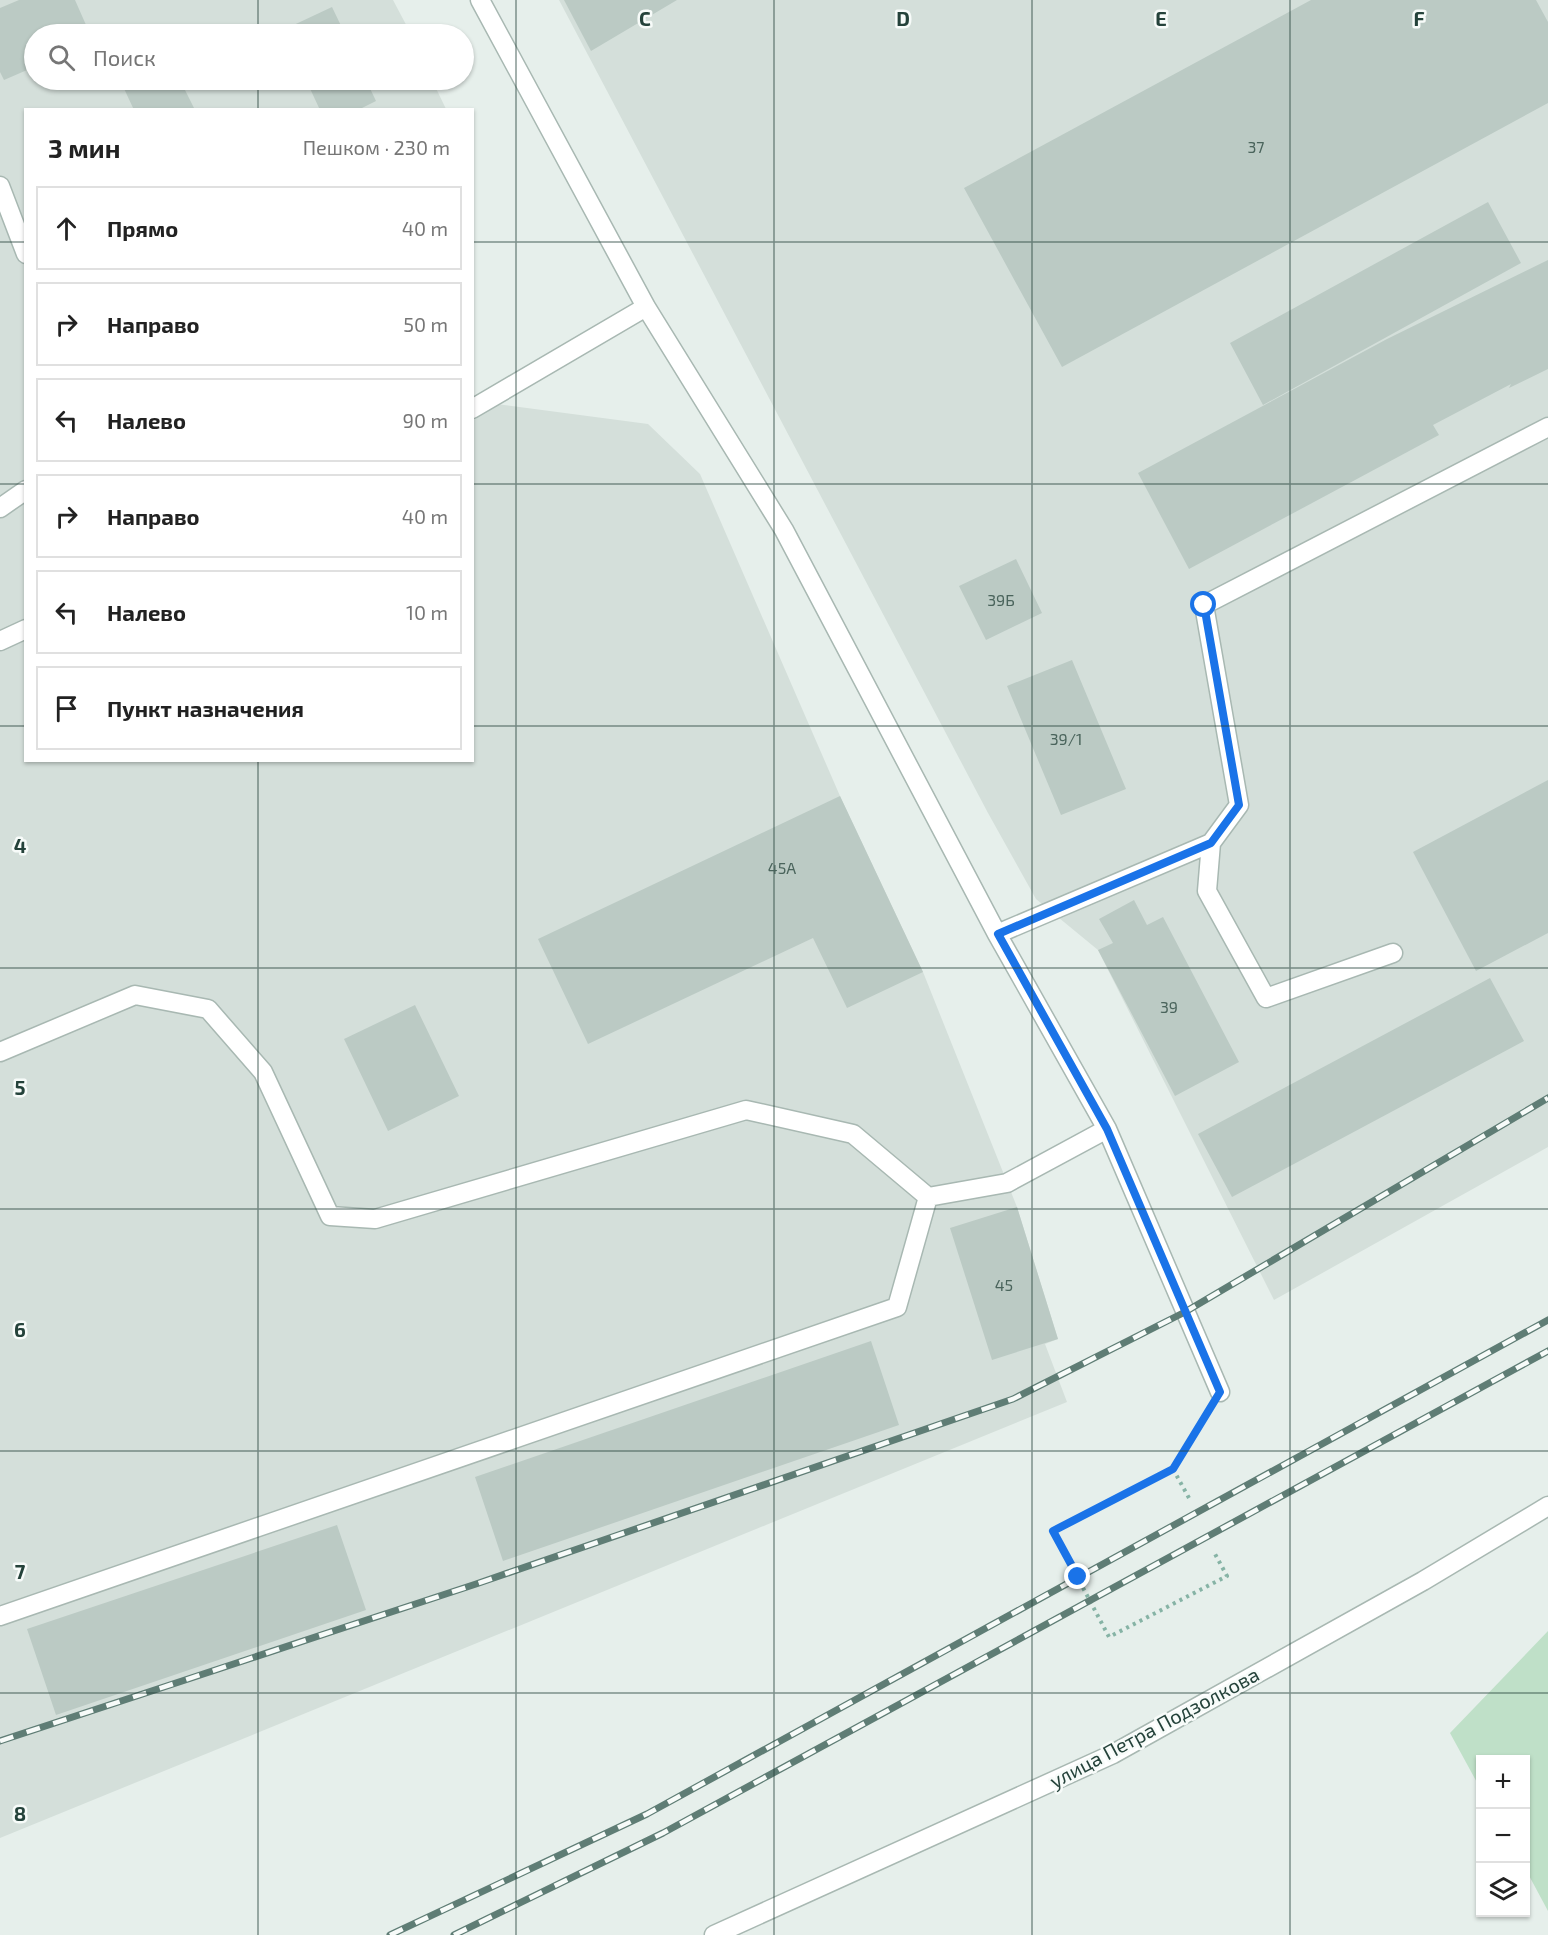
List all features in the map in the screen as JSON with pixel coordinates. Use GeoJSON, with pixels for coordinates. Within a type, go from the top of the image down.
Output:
{"type":"FeatureCollection","features":[{"type":"Feature","properties":{"kind":"street"},"geometry":{"type":"LineString","coordinates":[[480,0],[646,307],[784,530],[998,934],[1107,1129],[1220,1392]]}},
{"type":"Feature","properties":{"kind":"street"},"geometry":{"type":"LineString","coordinates":[[0,186],[24,249]]}},
{"type":"Feature","properties":{"kind":"street"},"geometry":{"type":"LineString","coordinates":[[474,408],[646,307]]}},
{"type":"Feature","properties":{"kind":"street"},"geometry":{"type":"LineString","coordinates":[[998,934],[1211,843],[1239,805],[1204,605],[1548,427]]}},
{"type":"Feature","properties":{"kind":"street"},"geometry":{"type":"LineString","coordinates":[[0,508],[24,491]]}},
{"type":"Feature","properties":{"kind":"street"},"geometry":{"type":"LineString","coordinates":[[0,640],[24,630]]}},
{"type":"Feature","properties":{"kind":"street"},"geometry":{"type":"LineString","coordinates":[[1211,843],[1208,891],[1266,998],[1393,952]]}},
{"type":"Feature","properties":{"kind":"street"},"geometry":{"type":"LineString","coordinates":[[0,1052],[135,994],[208,1009],[263,1072],[330,1216],[375,1219],[746,1110],[853,1134],[928,1197]]}},
{"type":"Feature","properties":{"kind":"street"},"geometry":{"type":"LineString","coordinates":[[928,1197],[1007,1183],[1107,1129]]}},
{"type":"Feature","properties":{"kind":"street"},"geometry":{"type":"LineString","coordinates":[[0,1616],[897,1308],[928,1197]]}},
{"type":"Feature","properties":{"kind":"street","name":"улица Петра Подзолкова"},"geometry":{"type":"LineString","coordinates":[[714,1935],[1113,1754],[1424,1581],[1548,1506]]}},
{"type":"Feature","properties":{"kind":"path"},"geometry":{"type":"LineString","coordinates":[[1215,1554],[1227,1576],[1110,1637],[1053,1531],[1173,1469],[1220,1392]]}},
{"type":"Feature","properties":{"kind":"path"},"geometry":{"type":"LineString","coordinates":[[1173,1469],[1189,1498]]}},
{"type":"Feature","properties":{"kind":"shaded area"},"geometry":{"type":"Polygon","coordinates":[[[0,0],[393,0],[406,24],[24,24],[24,90],[437,90],[446,108],[24,108],[24,762],[474,762],[474,401],[648,424],[700,474],[840,796],[923,972],[1017,1207],[1058,1339],[1045,1344],[1067,1402],[0,1838],[0,0]]]}},
{"type":"Feature","properties":{"kind":"shaded area"},"geometry":{"type":"Polygon","coordinates":[[[559,0],[1548,0],[1548,1147],[1274,1300],[1098,950],[1036,899],[988,813],[559,0]]]}},
{"type":"Feature","properties":{"kind":"green space"},"geometry":{"type":"Polygon","coordinates":[[[1548,1631],[1548,1911],[1530,1877],[1530,1755],[1476,1755],[1476,1781],[1450,1733],[1548,1631]]]}},
{"type":"Feature","properties":{"kind":"building"},"geometry":{"type":"Polygon","coordinates":[[[19,0],[75,0],[86,24],[24,24],[24,71],[4,80],[0,72],[0,8],[19,0]]]}},
{"type":"Feature","properties":{"kind":"building"},"geometry":{"type":"Polygon","coordinates":[[[564,0],[677,0],[591,51],[564,0]]]}},
{"type":"Feature","properties":{"kind":"building"},"geometry":{"type":"Polygon","coordinates":[[[1311,0],[1536,0],[1548,22],[1548,103],[1062,367],[964,188],[1311,0]]]}},
{"type":"Feature","properties":{"kind":"building"},"geometry":{"type":"Polygon","coordinates":[[[332,7],[340,24],[296,24],[332,7]]]}},
{"type":"Feature","properties":{"kind":"building"},"geometry":{"type":"Polygon","coordinates":[[[125,90],[185,90],[194,108],[133,108],[125,90]]]}},
{"type":"Feature","properties":{"kind":"building"},"geometry":{"type":"Polygon","coordinates":[[[311,90],[371,90],[376,101],[362,108],[319,108],[311,90]]]}},
{"type":"Feature","properties":{"kind":"building"},"geometry":{"type":"Polygon","coordinates":[[[1488,202],[1521,263],[1263,405],[1230,343],[1488,202]]]}},
{"type":"Feature","properties":{"kind":"building"},"geometry":{"type":"Polygon","coordinates":[[[1548,260],[1548,369],[1509,388],[1511,384],[1433,425],[1439,435],[1189,569],[1138,473],[1387,339],[1548,260]]]}},
{"type":"Feature","properties":{"kind":"building"},"geometry":{"type":"Polygon","coordinates":[[[1016,559],[1042,613],[986,640],[959,586],[1016,559]]]}},
{"type":"Feature","properties":{"kind":"building"},"geometry":{"type":"Polygon","coordinates":[[[1072,660],[1126,789],[1061,815],[1007,686],[1072,660]]]}},
{"type":"Feature","properties":{"kind":"building"},"geometry":{"type":"Polygon","coordinates":[[[1548,780],[1548,933],[1476,971],[1413,852],[1548,780]]]}},
{"type":"Feature","properties":{"kind":"building"},"geometry":{"type":"Polygon","coordinates":[[[840,796],[923,972],[847,1008],[813,938],[588,1044],[538,939],[840,796]]]}},
{"type":"Feature","properties":{"kind":"building"},"geometry":{"type":"Polygon","coordinates":[[[1134,900],[1147,925],[1163,917],[1239,1062],[1175,1096],[1098,950],[1113,943],[1099,919],[1134,900]]]}},
{"type":"Feature","properties":{"kind":"building"},"geometry":{"type":"Polygon","coordinates":[[[1490,978],[1524,1041],[1232,1197],[1198,1134],[1490,978]]]}},
{"type":"Feature","properties":{"kind":"building"},"geometry":{"type":"Polygon","coordinates":[[[415,1005],[459,1096],[388,1131],[344,1039],[415,1005]]]}},
{"type":"Feature","properties":{"kind":"building"},"geometry":{"type":"Polygon","coordinates":[[[1017,1207],[1058,1339],[992,1360],[950,1228],[1017,1207]]]}},
{"type":"Feature","properties":{"kind":"building"},"geometry":{"type":"Polygon","coordinates":[[[871,1341],[899,1425],[503,1561],[475,1477],[871,1341]]]}},
{"type":"Feature","properties":{"kind":"building"},"geometry":{"type":"Polygon","coordinates":[[[337,1525],[366,1610],[56,1715],[27,1629],[337,1525]]]}},
{"type":"Feature","properties":{"kind":"railway"},"geometry":{"type":"LineString","coordinates":[[0,1741],[476,1584],[1013,1399],[1185,1312],[1548,1098]]}},
{"type":"Feature","properties":{"kind":"railway"},"geometry":{"type":"LineString","coordinates":[[390,1935],[647,1814],[1548,1320]]}},
{"type":"Feature","properties":{"kind":"railway"},"geometry":{"type":"LineString","coordinates":[[454,1935],[663,1833],[1548,1351]]}},
{"type":"Feature","properties":{"kind":"route"},"geometry":{"type":"LineString","coordinates":[[1078,1577],[1053,1531],[1173,1469],[1220,1392],[1107,1129],[998,934],[1211,843],[1239,805],[1204,605]]}}]}
